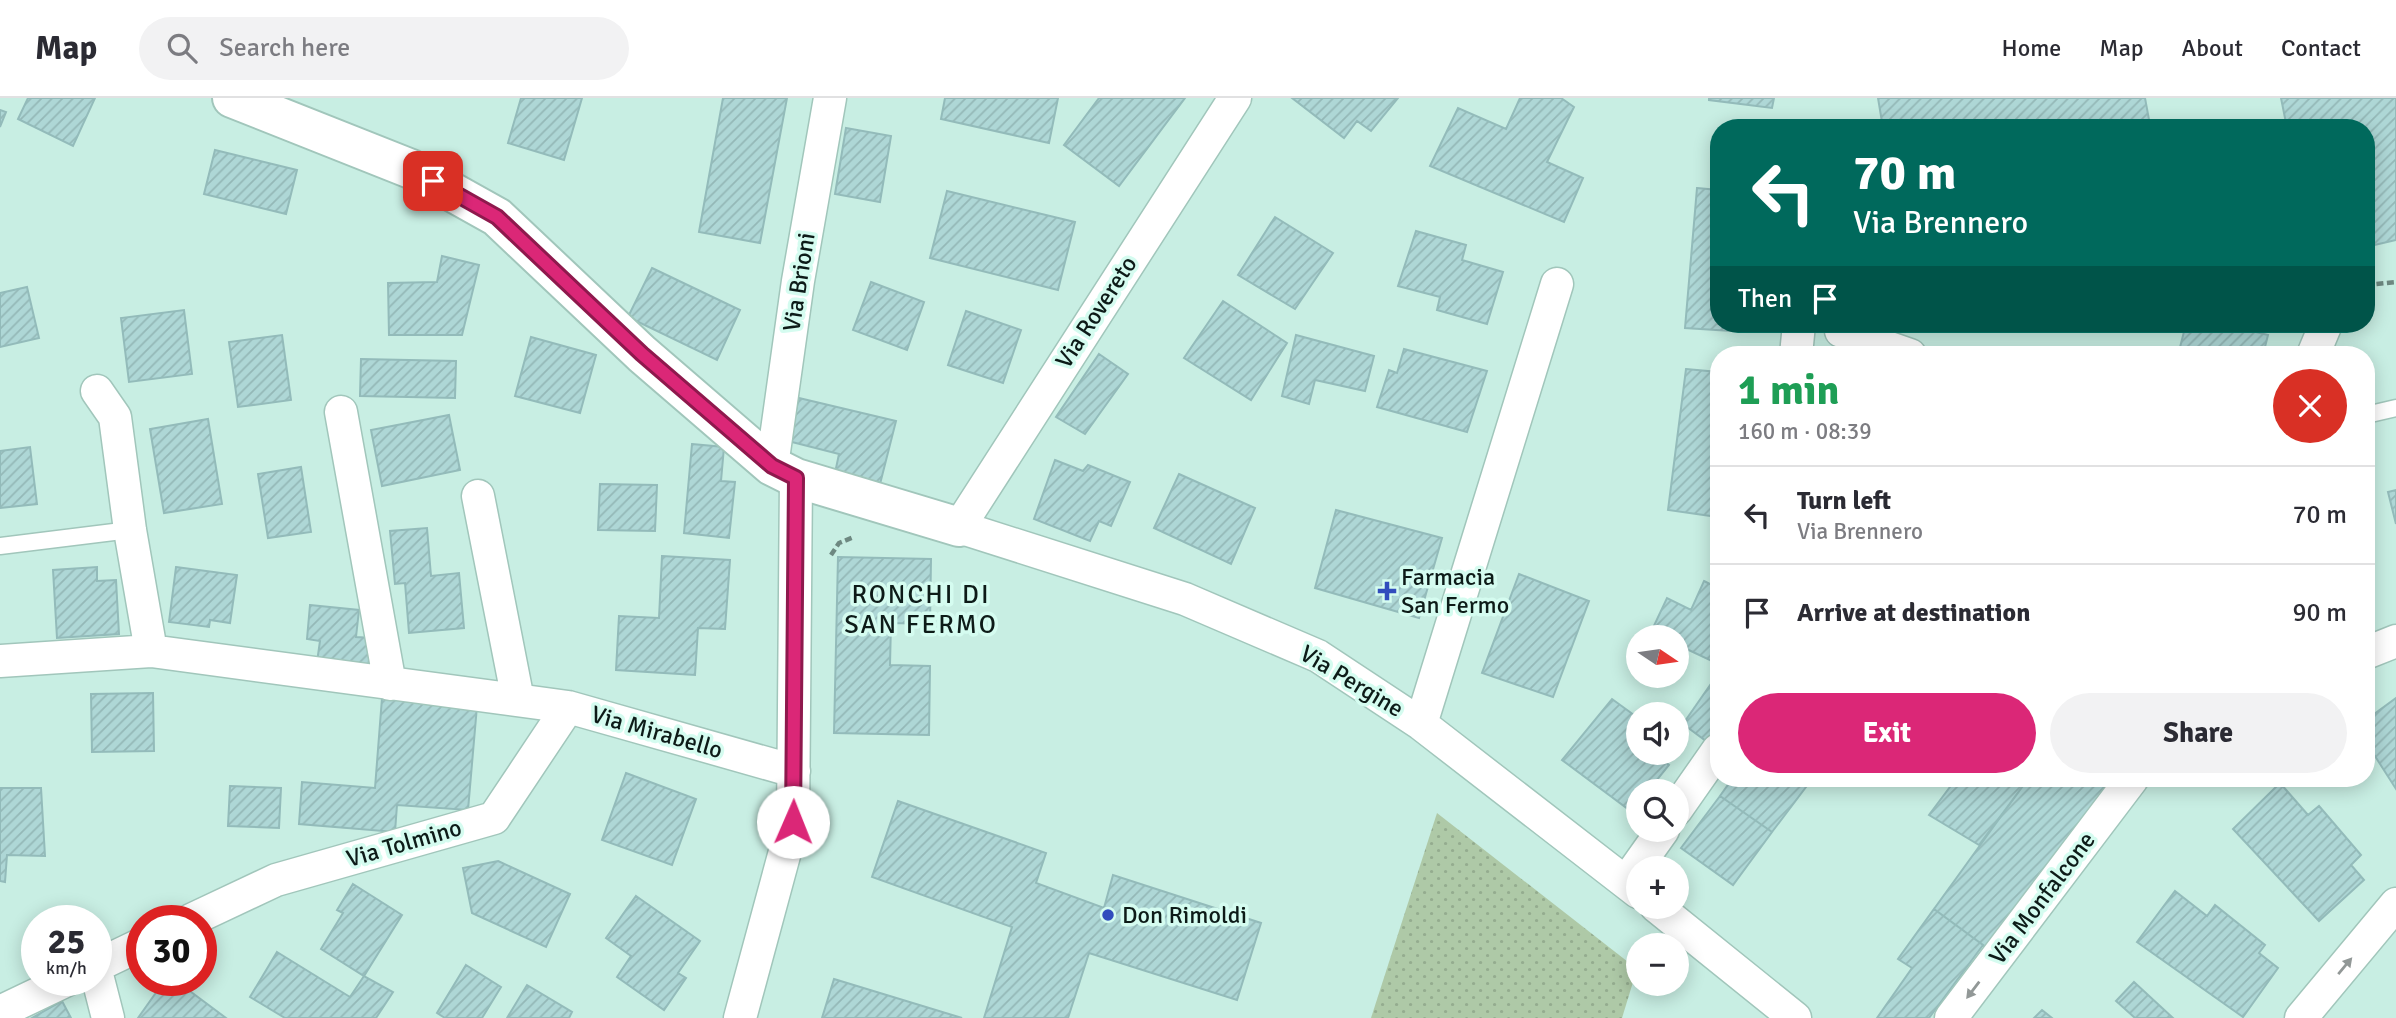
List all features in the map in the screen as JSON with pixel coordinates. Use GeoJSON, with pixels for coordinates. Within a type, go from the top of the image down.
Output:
{"type":"FeatureCollection","features":[{"type":"Feature","properties":{"kind":"street"},"geometry":{"type":"LineString","coordinates":[[232,98],[411,169],[497,217],[642,354],[784,472],[959,527]]}},
{"type":"Feature","properties":{"kind":"street","name":"Via Brioni"},"geometry":{"type":"LineString","coordinates":[[740,1018],[793,822],[794,771],[784,472],[798,281],[830,98]]}},
{"type":"Feature","properties":{"kind":"street","name":"Via Rovereto"},"geometry":{"type":"LineString","coordinates":[[959,527],[1235,98]]}},
{"type":"Feature","properties":{"kind":"street"},"geometry":{"type":"LineString","coordinates":[[1421,724],[1557,284]]}},
{"type":"Feature","properties":{"kind":"street"},"geometry":{"type":"LineString","coordinates":[[1847,333],[1884,346]]}},
{"type":"Feature","properties":{"kind":"street"},"geometry":{"type":"LineString","coordinates":[[97,391],[115,417],[130,530],[151,651]]}},
{"type":"Feature","properties":{"kind":"street"},"geometry":{"type":"LineString","coordinates":[[341,412],[390,684]]}},
{"type":"Feature","properties":{"kind":"street"},"geometry":{"type":"LineString","coordinates":[[478,496],[518,700]]}},
{"type":"Feature","properties":{"kind":"street","name":"Via Pergine"},"geometry":{"type":"LineString","coordinates":[[959,527],[1185,599],[1318,656],[1421,724],[1626,882]]}},
{"type":"Feature","properties":{"kind":"street"},"geometry":{"type":"LineString","coordinates":[[2375,650],[2396,642]]}},
{"type":"Feature","properties":{"kind":"street","name":"Via Mirabello"},"geometry":{"type":"LineString","coordinates":[[0,662],[151,651],[518,700],[568,707],[794,771]]}},
{"type":"Feature","properties":{"kind":"street","name":"Via Tolmino"},"geometry":{"type":"LineString","coordinates":[[217,908],[276,880],[494,818],[568,707]]}},
{"type":"Feature","properties":{"kind":"street"},"geometry":{"type":"LineString","coordinates":[[1689,791],[1710,761]]}},
{"type":"Feature","properties":{"kind":"street","name":"Via Monfalcone"},"geometry":{"type":"LineString","coordinates":[[1951,1018],[2126,787]]}},
{"type":"Feature","properties":{"kind":"street"},"geometry":{"type":"LineString","coordinates":[[2301,1018],[2396,904]]}},
{"type":"Feature","properties":{"kind":"street"},"geometry":{"type":"LineString","coordinates":[[1672,919],[1795,1018]]}},
{"type":"Feature","properties":{"kind":"street"},"geometry":{"type":"LineString","coordinates":[[0,1012],[33,996]]}},
{"type":"Feature","properties":{"kind":"street"},"geometry":{"type":"LineString","coordinates":[[102,996],[108,1018]]}},
{"type":"Feature","properties":{"kind":"lane"},"geometry":{"type":"LineString","coordinates":[[2375,413],[2396,408]]}},
{"type":"Feature","properties":{"kind":"lane"},"geometry":{"type":"LineString","coordinates":[[0,546],[130,530]]}},
{"type":"Feature","properties":{"kind":"path"},"geometry":{"type":"LineString","coordinates":[[2375,284],[2396,282]]}},
{"type":"Feature","properties":{"kind":"path"},"geometry":{"type":"LineString","coordinates":[[834,547],[854,537]]}},
{"type":"Feature","properties":{"kind":"green space"},"geometry":{"type":"Polygon","coordinates":[[[1437,813],[1626,960],[1626,996],[1629,996],[1622,1018],[1371,1018],[1437,813]]]}},
{"type":"Feature","properties":{"kind":"building"},"geometry":{"type":"Polygon","coordinates":[[[28,98],[95,98],[73,146],[18,119],[28,98]]]}},
{"type":"Feature","properties":{"kind":"building"},"geometry":{"type":"Polygon","coordinates":[[[521,98],[582,98],[564,160],[508,143],[521,98]]]}},
{"type":"Feature","properties":{"kind":"building"},"geometry":{"type":"Polygon","coordinates":[[[723,98],[787,98],[760,243],[699,232],[723,98]]]}},
{"type":"Feature","properties":{"kind":"building"},"geometry":{"type":"Polygon","coordinates":[[[945,98],[1058,98],[1049,143],[941,119],[945,98]]]}},
{"type":"Feature","properties":{"kind":"building"},"geometry":{"type":"Polygon","coordinates":[[[1099,98],[1185,98],[1119,186],[1064,145],[1099,98]]]}},
{"type":"Feature","properties":{"kind":"building"},"geometry":{"type":"Polygon","coordinates":[[[1292,98],[1398,98],[1371,131],[1357,121],[1344,138],[1292,98]]]}},
{"type":"Feature","properties":{"kind":"building"},"geometry":{"type":"Polygon","coordinates":[[[1520,98],[1561,98],[1574,107],[1547,162],[1583,178],[1564,222],[1430,166],[1458,108],[1506,129],[1520,98]]]}},
{"type":"Feature","properties":{"kind":"building"},"geometry":{"type":"Polygon","coordinates":[[[1709,98],[1774,98],[1772,108],[1709,98]]]}},
{"type":"Feature","properties":{"kind":"building"},"geometry":{"type":"Polygon","coordinates":[[[1878,98],[2145,98],[2149,119],[1882,119],[1878,98]]]}},
{"type":"Feature","properties":{"kind":"building"},"geometry":{"type":"Polygon","coordinates":[[[2281,98],[2396,98],[2396,240],[2375,245],[2375,119],[2285,119],[2281,98]]]}},
{"type":"Feature","properties":{"kind":"building"},"geometry":{"type":"Polygon","coordinates":[[[0,110],[6,112],[0,127],[0,110]]]}},
{"type":"Feature","properties":{"kind":"building"},"geometry":{"type":"Polygon","coordinates":[[[846,128],[891,136],[880,202],[835,194],[846,128]]]}},
{"type":"Feature","properties":{"kind":"building"},"geometry":{"type":"Polygon","coordinates":[[[215,150],[297,170],[286,214],[204,194],[215,150]]]}},
{"type":"Feature","properties":{"kind":"building"},"geometry":{"type":"Polygon","coordinates":[[[1697,188],[1710,189],[1710,330],[1685,328],[1697,188]]]}},
{"type":"Feature","properties":{"kind":"building"},"geometry":{"type":"Polygon","coordinates":[[[947,191],[1075,222],[1058,290],[930,258],[947,191]]]}},
{"type":"Feature","properties":{"kind":"building"},"geometry":{"type":"Polygon","coordinates":[[[1275,217],[1333,253],[1295,309],[1238,275],[1275,217]]]}},
{"type":"Feature","properties":{"kind":"building"},"geometry":{"type":"Polygon","coordinates":[[[1416,231],[1466,245],[1462,260],[1503,272],[1487,324],[1437,310],[1440,297],[1398,286],[1416,231]]]}},
{"type":"Feature","properties":{"kind":"building"},"geometry":{"type":"Polygon","coordinates":[[[442,256],[479,265],[462,335],[389,335],[388,283],[437,282],[442,256]]]}},
{"type":"Feature","properties":{"kind":"building"},"geometry":{"type":"Polygon","coordinates":[[[652,268],[740,310],[717,360],[628,317],[652,268]]]}},
{"type":"Feature","properties":{"kind":"building"},"geometry":{"type":"Polygon","coordinates":[[[871,282],[924,302],[907,350],[853,330],[871,282]]]}},
{"type":"Feature","properties":{"kind":"building"},"geometry":{"type":"Polygon","coordinates":[[[27,287],[39,338],[0,347],[0,293],[27,287]]]}},
{"type":"Feature","properties":{"kind":"building"},"geometry":{"type":"Polygon","coordinates":[[[1223,301],[1287,343],[1251,400],[1184,358],[1223,301]]]}},
{"type":"Feature","properties":{"kind":"building"},"geometry":{"type":"Polygon","coordinates":[[[184,310],[192,374],[129,382],[121,318],[184,310]]]}},
{"type":"Feature","properties":{"kind":"building"},"geometry":{"type":"Polygon","coordinates":[[[966,311],[1021,330],[1003,383],[948,365],[966,311]]]}},
{"type":"Feature","properties":{"kind":"building"},"geometry":{"type":"Polygon","coordinates":[[[2184,333],[2268,335],[2265,346],[2180,346],[2184,333]]]}},
{"type":"Feature","properties":{"kind":"building"},"geometry":{"type":"Polygon","coordinates":[[[282,335],[291,400],[238,407],[229,342],[282,335]]]}},
{"type":"Feature","properties":{"kind":"building"},"geometry":{"type":"Polygon","coordinates":[[[1296,335],[1374,356],[1365,391],[1315,380],[1309,404],[1282,396],[1296,335]]]}},
{"type":"Feature","properties":{"kind":"building"},"geometry":{"type":"Polygon","coordinates":[[[531,337],[596,355],[580,413],[515,396],[531,337]]]}},
{"type":"Feature","properties":{"kind":"building"},"geometry":{"type":"Polygon","coordinates":[[[1404,349],[1487,371],[1467,432],[1377,407],[1389,370],[1397,373],[1404,349]]]}},
{"type":"Feature","properties":{"kind":"building"},"geometry":{"type":"Polygon","coordinates":[[[1099,354],[1128,374],[1085,434],[1056,417],[1099,354]]]}},
{"type":"Feature","properties":{"kind":"building"},"geometry":{"type":"Polygon","coordinates":[[[361,359],[456,361],[455,398],[360,396],[361,359]]]}},
{"type":"Feature","properties":{"kind":"building"},"geometry":{"type":"Polygon","coordinates":[[[1686,369],[1710,371],[1710,516],[1668,510],[1686,369]]]}},
{"type":"Feature","properties":{"kind":"building"},"geometry":{"type":"Polygon","coordinates":[[[799,398],[896,421],[880,484],[835,473],[839,454],[788,441],[799,398]]]}},
{"type":"Feature","properties":{"kind":"building"},"geometry":{"type":"Polygon","coordinates":[[[449,415],[460,470],[382,486],[371,430],[449,415]]]}},
{"type":"Feature","properties":{"kind":"building"},"geometry":{"type":"Polygon","coordinates":[[[208,419],[222,504],[164,513],[150,429],[208,419]]]}},
{"type":"Feature","properties":{"kind":"building"},"geometry":{"type":"Polygon","coordinates":[[[692,444],[724,447],[721,481],[735,482],[729,538],[684,533],[692,444]]]}},
{"type":"Feature","properties":{"kind":"building"},"geometry":{"type":"Polygon","coordinates":[[[30,447],[37,504],[0,508],[0,451],[30,447]]]}},
{"type":"Feature","properties":{"kind":"building"},"geometry":{"type":"Polygon","coordinates":[[[1055,460],[1083,471],[1088,465],[1130,482],[1111,526],[1099,521],[1090,541],[1034,519],[1055,460]]]}},
{"type":"Feature","properties":{"kind":"building"},"geometry":{"type":"Polygon","coordinates":[[[301,467],[311,532],[268,538],[258,474],[301,467]]]}},
{"type":"Feature","properties":{"kind":"building"},"geometry":{"type":"Polygon","coordinates":[[[1179,474],[1255,508],[1231,564],[1154,528],[1179,474]]]}},
{"type":"Feature","properties":{"kind":"building"},"geometry":{"type":"Polygon","coordinates":[[[600,484],[657,485],[655,531],[598,530],[600,484]]]}},
{"type":"Feature","properties":{"kind":"building"},"geometry":{"type":"Polygon","coordinates":[[[2396,490],[2396,524],[2388,492],[2396,490]]]}},
{"type":"Feature","properties":{"kind":"building"},"geometry":{"type":"Polygon","coordinates":[[[1336,510],[1442,538],[1419,618],[1315,588],[1336,510]]]}},
{"type":"Feature","properties":{"kind":"building"},"geometry":{"type":"Polygon","coordinates":[[[427,528],[431,576],[459,573],[464,628],[409,633],[405,583],[395,584],[390,531],[427,528]]]}},
{"type":"Feature","properties":{"kind":"building"},"geometry":{"type":"Polygon","coordinates":[[[662,556],[730,560],[725,629],[698,628],[695,675],[616,670],[619,616],[659,618],[662,556]]]}},
{"type":"Feature","properties":{"kind":"building"},"geometry":{"type":"Polygon","coordinates":[[[838,557],[931,559],[930,624],[891,623],[890,665],[930,666],[929,735],[834,733],[838,557]]]}},
{"type":"Feature","properties":{"kind":"building"},"geometry":{"type":"Polygon","coordinates":[[[97,567],[97,581],[116,580],[119,634],[57,638],[53,570],[97,567]]]}},
{"type":"Feature","properties":{"kind":"building"},"geometry":{"type":"Polygon","coordinates":[[[176,567],[237,575],[230,623],[210,620],[209,627],[169,622],[176,567]]]}},
{"type":"Feature","properties":{"kind":"building"},"geometry":{"type":"Polygon","coordinates":[[[1519,574],[1589,601],[1553,697],[1482,673],[1519,574]]]}},
{"type":"Feature","properties":{"kind":"building"},"geometry":{"type":"Polygon","coordinates":[[[1704,581],[1710,584],[1710,660],[1689,650],[1689,625],[1654,625],[1667,598],[1691,610],[1704,581]]]}},
{"type":"Feature","properties":{"kind":"building"},"geometry":{"type":"Polygon","coordinates":[[[310,605],[359,610],[356,637],[372,638],[368,667],[317,662],[320,641],[307,639],[310,605]]]}},
{"type":"Feature","properties":{"kind":"building"},"geometry":{"type":"Polygon","coordinates":[[[1710,685],[1710,744],[1689,728],[1689,715],[1710,685]]]}},
{"type":"Feature","properties":{"kind":"building"},"geometry":{"type":"Polygon","coordinates":[[[153,693],[154,751],[92,752],[91,694],[153,693]]]}},
{"type":"Feature","properties":{"kind":"building"},"geometry":{"type":"Polygon","coordinates":[[[382,698],[477,706],[468,810],[397,805],[395,832],[299,824],[302,782],[375,788],[382,698]]]}},
{"type":"Feature","properties":{"kind":"building"},"geometry":{"type":"Polygon","coordinates":[[[2396,698],[2396,789],[2375,756],[2375,713],[2396,698]]]}},
{"type":"Feature","properties":{"kind":"building"},"geometry":{"type":"Polygon","coordinates":[[[1612,699],[1626,709],[1626,765],[1669,765],[1658,779],[1626,779],[1626,808],[1562,760],[1612,699]]]}},
{"type":"Feature","properties":{"kind":"building"},"geometry":{"type":"Polygon","coordinates":[[[626,773],[696,799],[672,865],[602,840],[626,773]]]}},
{"type":"Feature","properties":{"kind":"building"},"geometry":{"type":"Polygon","coordinates":[[[230,786],[281,788],[279,828],[228,826],[230,786]]]}},
{"type":"Feature","properties":{"kind":"building"},"geometry":{"type":"Polygon","coordinates":[[[1726,787],[1806,787],[1772,832],[1720,796],[1726,787]]]}},
{"type":"Feature","properties":{"kind":"building"},"geometry":{"type":"Polygon","coordinates":[[[1950,787],[2022,787],[1979,845],[1929,815],[1950,787]]]}},
{"type":"Feature","properties":{"kind":"building"},"geometry":{"type":"Polygon","coordinates":[[[2022,787],[2110,787],[1990,950],[1934,909],[2022,787]]]}},
{"type":"Feature","properties":{"kind":"building"},"geometry":{"type":"Polygon","coordinates":[[[2276,787],[2284,787],[2308,815],[2319,806],[2361,855],[2351,865],[2364,880],[2319,921],[2233,829],[2276,787]]]}},
{"type":"Feature","properties":{"kind":"building"},"geometry":{"type":"Polygon","coordinates":[[[0,788],[41,788],[45,856],[7,855],[5,882],[0,881],[0,788]]]}},
{"type":"Feature","properties":{"kind":"building"},"geometry":{"type":"Polygon","coordinates":[[[1720,796],[1772,832],[1733,885],[1681,848],[1689,842],[1689,837],[1720,796]]]}},
{"type":"Feature","properties":{"kind":"building","name":"Don Rimoldi"},"geometry":{"type":"Polygon","coordinates":[[[898,801],[1046,853],[1036,883],[1104,908],[1113,875],[1261,923],[1237,1000],[1089,953],[1068,1018],[984,1018],[1012,927],[872,877],[898,801]]]}},
{"type":"Feature","properties":{"kind":"building"},"geometry":{"type":"Polygon","coordinates":[[[498,861],[570,894],[546,947],[472,913],[463,868],[498,861]]]}},
{"type":"Feature","properties":{"kind":"building"},"geometry":{"type":"Polygon","coordinates":[[[353,884],[402,915],[364,976],[321,949],[343,913],[337,910],[353,884]]]}},
{"type":"Feature","properties":{"kind":"building"},"geometry":{"type":"Polygon","coordinates":[[[2175,891],[2207,916],[2215,905],[2265,945],[2259,953],[2278,968],[2243,1017],[2137,942],[2175,891]]]}},
{"type":"Feature","properties":{"kind":"building"},"geometry":{"type":"Polygon","coordinates":[[[636,896],[700,941],[678,973],[686,978],[664,1010],[617,977],[631,956],[606,938],[636,896]]]}},
{"type":"Feature","properties":{"kind":"building"},"geometry":{"type":"Polygon","coordinates":[[[1934,909],[1983,945],[1929,1018],[1877,1018],[1912,968],[1898,959],[1934,909]]]}},
{"type":"Feature","properties":{"kind":"building"},"geometry":{"type":"Polygon","coordinates":[[[277,952],[350,997],[364,976],[393,992],[376,1018],[285,1018],[250,997],[277,952]]]}},
{"type":"Feature","properties":{"kind":"building"},"geometry":{"type":"Polygon","coordinates":[[[466,965],[501,987],[482,1018],[445,1018],[437,1013],[466,965]]]}},
{"type":"Feature","properties":{"kind":"building"},"geometry":{"type":"Polygon","coordinates":[[[834,979],[962,1018],[822,1018],[834,979]]]}},
{"type":"Feature","properties":{"kind":"building"},"geometry":{"type":"Polygon","coordinates":[[[2134,982],[2173,1018],[2135,1018],[2116,1001],[2134,982]]]}},
{"type":"Feature","properties":{"kind":"building"},"geometry":{"type":"Polygon","coordinates":[[[527,985],[572,1012],[569,1018],[507,1018],[527,985]]]}},
{"type":"Feature","properties":{"kind":"building"},"geometry":{"type":"Polygon","coordinates":[[[154,996],[196,996],[226,1018],[138,1018],[154,996]]]}},
{"type":"Feature","properties":{"kind":"building"},"geometry":{"type":"Polygon","coordinates":[[[62,1001],[71,1018],[32,1018],[62,1001]]]}},
{"type":"Feature","properties":{"kind":"building"},"geometry":{"type":"Polygon","coordinates":[[[2042,1010],[2052,1018],[2034,1018],[2042,1010]]]}},
{"type":"Feature","properties":{"kind":"place","name":"Farmacia San Fermo"},"geometry":{"type":"Point","coordinates":[1387,591]}},
{"type":"Feature","properties":{"kind":"place","name":"Don Rimoldi"},"geometry":{"type":"Point","coordinates":[1108,915]}},
{"type":"Feature","properties":{"kind":"district","name":"RONCHI DI SAN FERMO"},"geometry":{"type":"Point","coordinates":[921,609]}},
{"type":"Feature","properties":{"kind":"route"},"geometry":{"type":"LineString","coordinates":[[433,181],[497,217],[642,354],[772,466],[796,478],[793,822]]}}]}
